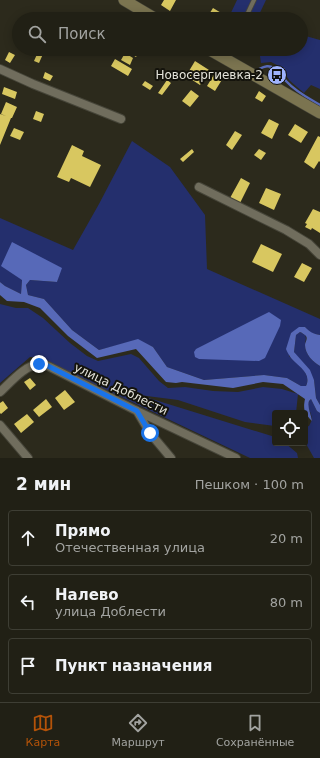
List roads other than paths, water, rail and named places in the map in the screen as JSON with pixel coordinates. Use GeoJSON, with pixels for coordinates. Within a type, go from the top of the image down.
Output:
{"type":"FeatureCollection","features":[{"type":"Feature","properties":{"kind":"street"},"geometry":{"type":"LineString","coordinates":[[124,0],[144,12]]}},
{"type":"Feature","properties":{"kind":"street"},"geometry":{"type":"LineString","coordinates":[[230,56],[320,113]]}},
{"type":"Feature","properties":{"kind":"street"},"geometry":{"type":"LineString","coordinates":[[0,69],[33,84],[121,119]]}},
{"type":"Feature","properties":{"kind":"street"},"geometry":{"type":"LineString","coordinates":[[200,187],[286,230],[309,244],[320,255]]}},
{"type":"Feature","properties":{"kind":"street","name":"улица Доблести"},"geometry":{"type":"LineString","coordinates":[[0,392],[22,371],[30,366],[39,364],[48,366],[137,411],[236,458]]}},
{"type":"Feature","properties":{"kind":"street"},"geometry":{"type":"LineString","coordinates":[[137,411],[150,433],[171,458]]}},
{"type":"Feature","properties":{"kind":"street"},"geometry":{"type":"LineString","coordinates":[[0,425],[28,458]]}},
{"type":"Feature","properties":{"kind":"lane"},"geometry":{"type":"LineString","coordinates":[[248,12],[254,0]]}},
{"type":"Feature","properties":{"kind":"waterway"},"geometry":{"type":"LineString","coordinates":[[259,69],[269,66],[277,69],[286,81],[294,88],[320,105]]}},
{"type":"Feature","properties":{"kind":"place","name":"Новосергиевка-2"},"geometry":{"type":"Point","coordinates":[277,75]}}]}
